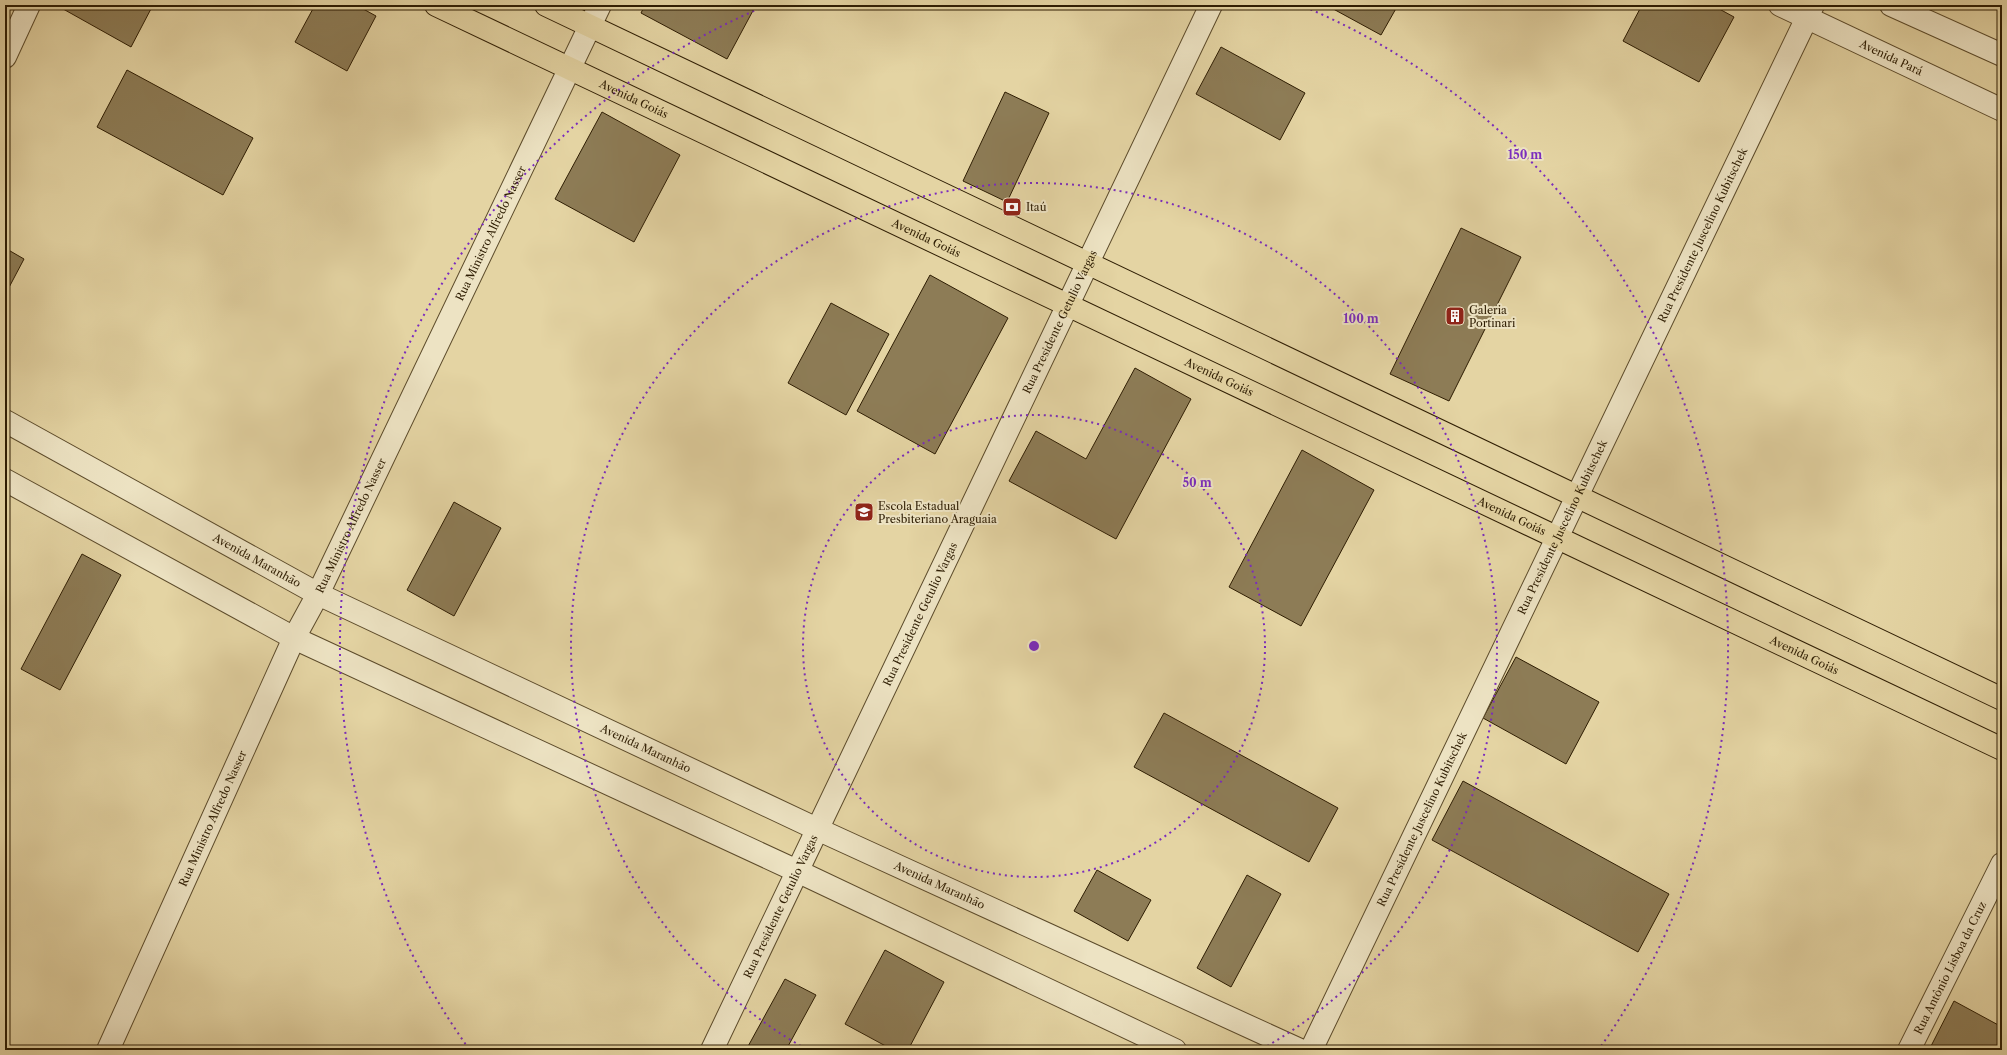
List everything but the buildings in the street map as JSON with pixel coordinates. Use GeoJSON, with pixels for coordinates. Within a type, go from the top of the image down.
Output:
{"type":"FeatureCollection","features":[{"type":"Feature","properties":{"kind":"main road","name":"Avenida Goiás"},"geometry":{"type":"LineString","coordinates":[[436,5],[2002,749]]}},
{"type":"Feature","properties":{"kind":"main road"},"geometry":{"type":"LineString","coordinates":[[546,5],[2002,699]]}},
{"type":"Feature","properties":{"kind":"street"},"geometry":{"type":"LineString","coordinates":[[5,57],[29,5]]}},
{"type":"Feature","properties":{"kind":"street","name":"Rua Ministro Alfredo Nasser"},"geometry":{"type":"LineString","coordinates":[[108,1050],[294,638],[318,594],[568,68],[600,5]]}},
{"type":"Feature","properties":{"kind":"street","name":"Rua Presidente Getulio Vargas"},"geometry":{"type":"LineString","coordinates":[[712,1050],[1211,5]]}},
{"type":"Feature","properties":{"kind":"street","name":"Avenida Pará"},"geometry":{"type":"LineString","coordinates":[[1780,5],[1810,11],[2002,110]]}},
{"type":"Feature","properties":{"kind":"street"},"geometry":{"type":"LineString","coordinates":[[1891,5],[2002,55]]}},
{"type":"Feature","properties":{"kind":"street","name":"Rua Presidente Juscelino Kubitschek"},"geometry":{"type":"LineString","coordinates":[[1311,1050],[1810,11]]}},
{"type":"Feature","properties":{"kind":"street","name":"Avenida Maranhão"},"geometry":{"type":"LineString","coordinates":[[5,421],[318,594],[817,828],[1300,1050]]}},
{"type":"Feature","properties":{"kind":"street"},"geometry":{"type":"LineString","coordinates":[[5,480],[294,638],[797,871],[1175,1050]]}},
{"type":"Feature","properties":{"kind":"street","name":"Rua Antônio Lisboa da Cruz"},"geometry":{"type":"LineString","coordinates":[[1909,1050],[2002,864]]}},
{"type":"Feature","properties":{"kind":"place","name":"Itaú"},"geometry":{"type":"Point","coordinates":[1012,207]}},
{"type":"Feature","properties":{"kind":"place","name":"Galeria Portinari"},"geometry":{"type":"Point","coordinates":[1455,316]}},
{"type":"Feature","properties":{"kind":"place","name":"Escola Estadual Presbiteriano Araguaia"},"geometry":{"type":"Point","coordinates":[864,512]}}]}
